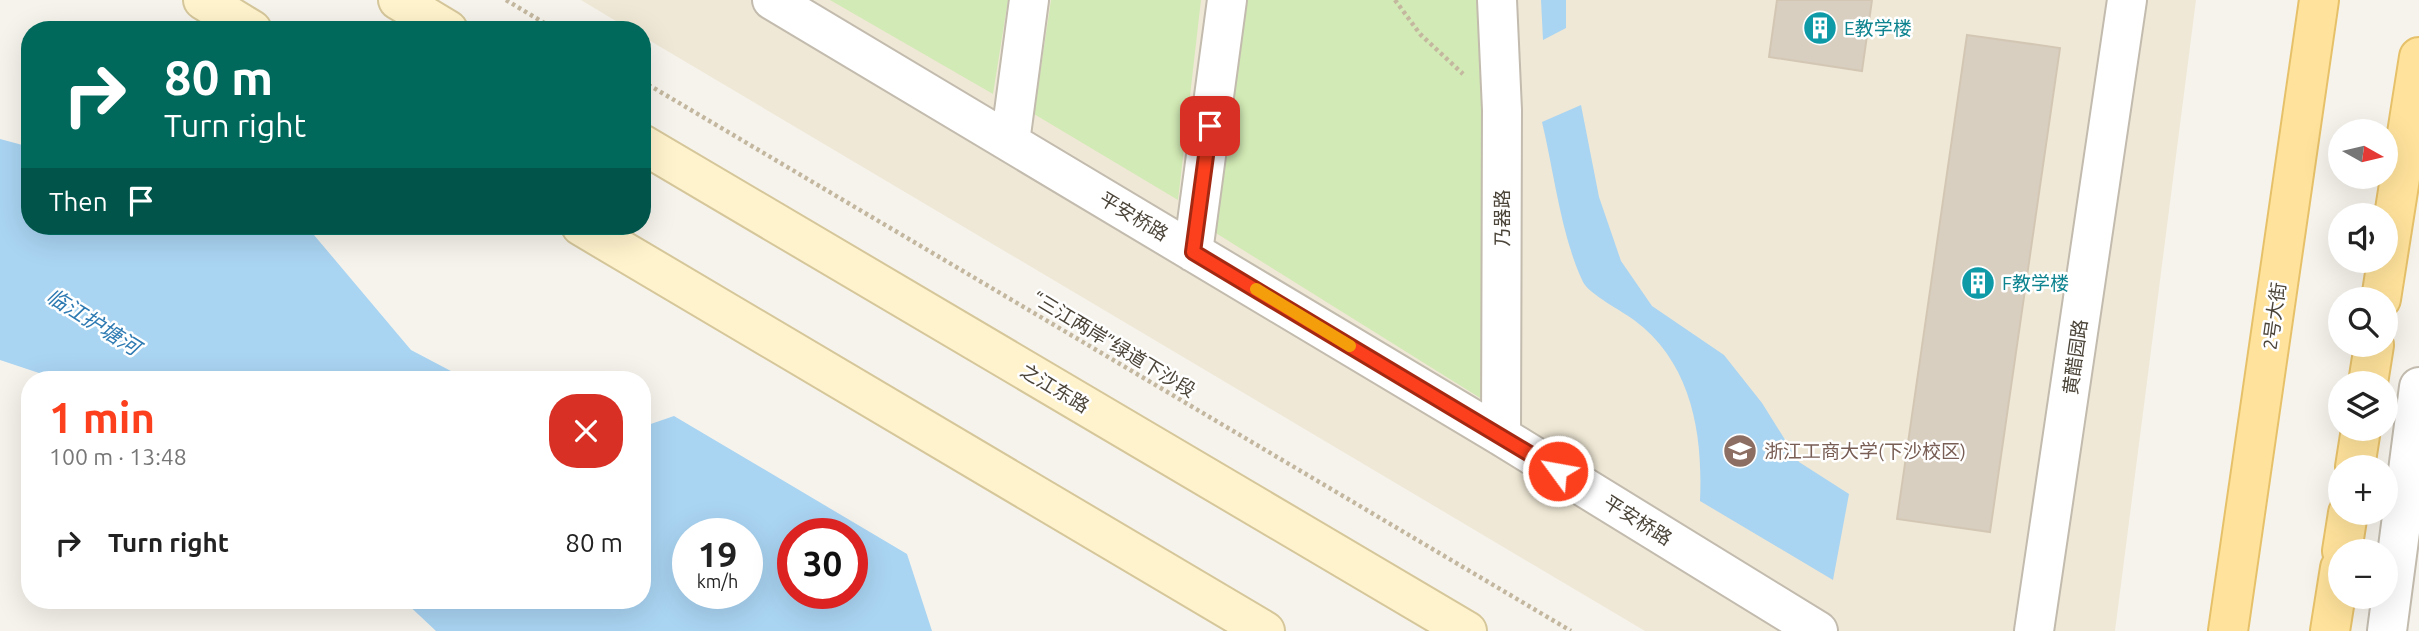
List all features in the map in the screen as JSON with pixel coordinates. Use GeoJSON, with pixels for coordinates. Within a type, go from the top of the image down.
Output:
{"type":"FeatureCollection","features":[{"type":"Feature","properties":{"kind":"main road"},"geometry":{"type":"LineString","coordinates":[[203,0],[237,21]]}},
{"type":"Feature","properties":{"kind":"main road"},"geometry":{"type":"LineString","coordinates":[[398,0],[433,21]]}},
{"type":"Feature","properties":{"kind":"main road","name":"2号大街"},"geometry":{"type":"LineString","coordinates":[[2228,631],[2319,0]]}},
{"type":"Feature","properties":{"kind":"main road"},"geometry":{"type":"LineString","coordinates":[[2383,287],[2419,57]]}},
{"type":"Feature","properties":{"kind":"main road","name":"之江东路"},"geometry":{"type":"LineString","coordinates":[[651,149],[1467,631]]}},
{"type":"Feature","properties":{"kind":"main road"},"geometry":{"type":"LineString","coordinates":[[596,235],[1265,631]]}},
{"type":"Feature","properties":{"kind":"main road"},"geometry":{"type":"LineString","coordinates":[[2330,631],[2333,609]]}},
{"type":"Feature","properties":{"kind":"street","name":"平安桥路"},"geometry":{"type":"LineString","coordinates":[[772,0],[1501,436],[1818,631]]}},
{"type":"Feature","properties":{"kind":"street"},"geometry":{"type":"LineString","coordinates":[[1010,142],[1030,0]]}},
{"type":"Feature","properties":{"kind":"street"},"geometry":{"type":"LineString","coordinates":[[1193,252],[1227,0]]}},
{"type":"Feature","properties":{"kind":"street","name":"乃器路"},"geometry":{"type":"LineString","coordinates":[[1497,0],[1502,110],[1501,436]]}},
{"type":"Feature","properties":{"kind":"street","name":"黄醋园路"},"geometry":{"type":"LineString","coordinates":[[2034,631],[2127,0]]}},
{"type":"Feature","properties":{"kind":"street"},"geometry":{"type":"LineString","coordinates":[[2387,631],[2419,387]]}},
{"type":"Feature","properties":{"kind":"path"},"geometry":{"type":"LineString","coordinates":[[506,0],[541,21]]}},
{"type":"Feature","properties":{"kind":"path"},"geometry":{"type":"LineString","coordinates":[[1395,0],[1420,34],[1502,110]]}},
{"type":"Feature","properties":{"kind":"path","name":"“三江两岸”绿道下沙段"},"geometry":{"type":"LineString","coordinates":[[651,86],[1572,631]]}},
{"type":"Feature","properties":{"kind":"shaded area","name":"浙江工商大学(下沙校区)"},"geometry":{"type":"Polygon","coordinates":[[[581,0],[2196,0],[2115,631],[1645,631],[651,41],[651,21],[616,21],[581,0]]]}},
{"type":"Feature","properties":{"kind":"green space"},"geometry":{"type":"Polygon","coordinates":[[[830,0],[1008,0],[993,94],[830,0]]]}},
{"type":"Feature","properties":{"kind":"green space"},"geometry":{"type":"Polygon","coordinates":[[[1051,0],[1201,0],[1178,200],[1034,114],[1051,0]]]}},
{"type":"Feature","properties":{"kind":"green space"},"geometry":{"type":"Polygon","coordinates":[[[1245,0],[1495,0],[1485,401],[1211,230],[1245,0]]]}},
{"type":"Feature","properties":{"kind":"water"},"geometry":{"type":"Polygon","coordinates":[[[1541,0],[1566,0],[1566,28],[1543,40],[1541,0]]]}},
{"type":"Feature","properties":{"kind":"water"},"geometry":{"type":"Polygon","coordinates":[[[1581,105],[1599,197],[1621,261],[1652,306],[1724,355],[1762,403],[1799,462],[1849,494],[1833,580],[1700,501],[1696,426],[1681,378],[1654,337],[1592,292],[1583,282],[1569,245],[1542,122],[1581,105]]]}},
{"type":"Feature","properties":{"kind":"water","name":"临江护塘河"},"geometry":{"type":"Polygon","coordinates":[[[0,139],[21,145],[21,235],[314,235],[411,350],[451,371],[33,371],[0,360],[0,139]]]}},
{"type":"Feature","properties":{"kind":"water"},"geometry":{"type":"Polygon","coordinates":[[[674,416],[846,518],[777,518],[777,609],[868,609],[868,531],[907,554],[932,631],[436,631],[413,609],[651,609],[651,424],[674,416]]]}},
{"type":"Feature","properties":{"kind":"building","name":"E教学楼"},"geometry":{"type":"Polygon","coordinates":[[[1777,0],[1872,0],[1862,71],[1769,57],[1777,0]]]}},
{"type":"Feature","properties":{"kind":"building","name":"F教学楼"},"geometry":{"type":"Polygon","coordinates":[[[1967,35],[2060,48],[1990,532],[1897,519],[1967,35]]]}},
{"type":"Feature","properties":{"kind":"slow traffic"},"geometry":{"type":"LineString","coordinates":[[1256,289],[1350,346]]}},
{"type":"Feature","properties":{"kind":"place","name":"E教学楼"},"geometry":{"type":"Point","coordinates":[1820,28]}},
{"type":"Feature","properties":{"kind":"place","name":"F教学楼"},"geometry":{"type":"Point","coordinates":[1978,283]}},
{"type":"Feature","properties":{"kind":"place","name":"浙江工商大学(下沙校区)"},"geometry":{"type":"Point","coordinates":[1740,451]}},
{"type":"Feature","properties":{"kind":"route"},"geometry":{"type":"LineString","coordinates":[[1210,126],[1193,252],[1558,471]]}}]}
